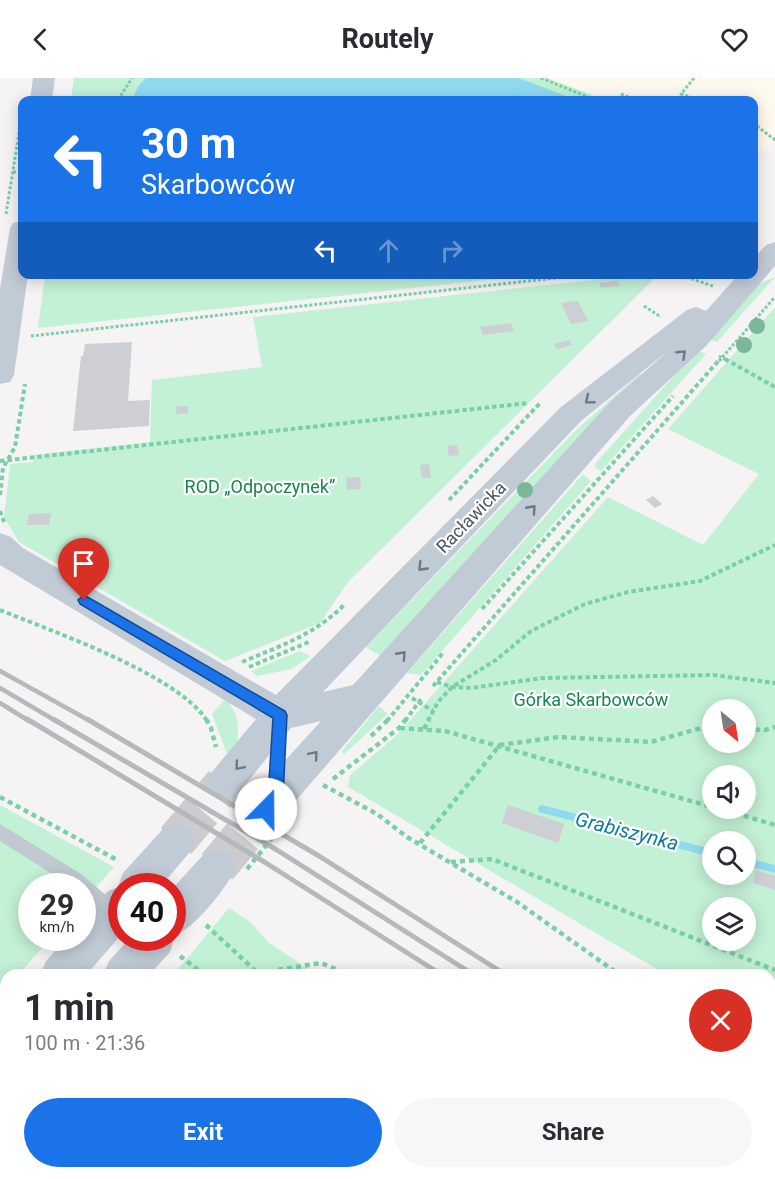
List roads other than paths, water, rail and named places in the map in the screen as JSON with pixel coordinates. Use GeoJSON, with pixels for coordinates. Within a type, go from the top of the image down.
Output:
{"type":"FeatureCollection","features":[{"type":"Feature","properties":{"kind":"street"},"geometry":{"type":"LineString","coordinates":[[42,96],[44,78]]}},
{"type":"Feature","properties":{"kind":"street","name":"Racławicka"},"geometry":{"type":"LineString","coordinates":[[758,267],[775,250]]}},
{"type":"Feature","properties":{"kind":"street"},"geometry":{"type":"LineString","coordinates":[[0,375],[18,255]]}},
{"type":"Feature","properties":{"kind":"street","name":"Racławicka"},"geometry":{"type":"LineString","coordinates":[[280,715],[273,813],[363,698],[620,409],[696,340],[746,279]]}},
{"type":"Feature","properties":{"kind":"street","name":"Racławicka"},"geometry":{"type":"LineString","coordinates":[[220,768],[280,715],[571,414],[655,378]]}},
{"type":"Feature","properties":{"kind":"street"},"geometry":{"type":"LineString","coordinates":[[0,545],[12,557],[280,715],[363,698]]}},
{"type":"Feature","properties":{"kind":"street"},"geometry":{"type":"LineString","coordinates":[[163,873],[176,841]]}},
{"type":"Feature","properties":{"kind":"street"},"geometry":{"type":"LineString","coordinates":[[186,898],[231,869]]}},
{"type":"Feature","properties":{"kind":"street"},"geometry":{"type":"LineString","coordinates":[[70,969],[108,946]]}},
{"type":"Feature","properties":{"kind":"lane"},"geometry":{"type":"LineString","coordinates":[[0,832],[108,903]]}},
{"type":"Feature","properties":{"kind":"water"},"geometry":{"type":"Polygon","coordinates":[[[146,78],[519,78],[566,96],[134,96],[139,85],[146,78]]]}},
{"type":"Feature","properties":{"kind":"waterway","name":"Grabiszynka"},"geometry":{"type":"LineString","coordinates":[[542,809],[702,850]]}},
{"type":"Feature","properties":{"kind":"waterway","name":"Grabiszynka"},"geometry":{"type":"LineString","coordinates":[[756,864],[775,869]]}},
{"type":"Feature","properties":{"kind":"tunnel"},"geometry":{"type":"LineString","coordinates":[[176,841],[224,784]]}},
{"type":"Feature","properties":{"kind":"tunnel"},"geometry":{"type":"LineString","coordinates":[[217,867],[265,809]]}},
{"type":"Feature","properties":{"kind":"railway"},"geometry":{"type":"LineString","coordinates":[[0,671],[90,721]]}},
{"type":"Feature","properties":{"kind":"railway"},"geometry":{"type":"LineString","coordinates":[[0,688],[56,721]]}},
{"type":"Feature","properties":{"kind":"railway"},"geometry":{"type":"LineString","coordinates":[[0,703],[29,721]]}},
{"type":"Feature","properties":{"kind":"railway"},"geometry":{"type":"LineString","coordinates":[[27,719],[266,863],[433,969]]}},
{"type":"Feature","properties":{"kind":"railway"},"geometry":{"type":"LineString","coordinates":[[53,719],[277,850],[465,969]]}},
{"type":"Feature","properties":{"kind":"railway"},"geometry":{"type":"LineString","coordinates":[[87,719],[319,856],[497,969]]}},
{"type":"Feature","properties":{"kind":"park label","name":"ROD „Odpoczynek”"},"geometry":{"type":"Point","coordinates":[260,486]}},
{"type":"Feature","properties":{"kind":"park label","name":"Górka Skarbowców"},"geometry":{"type":"Point","coordinates":[591,699]}}]}
